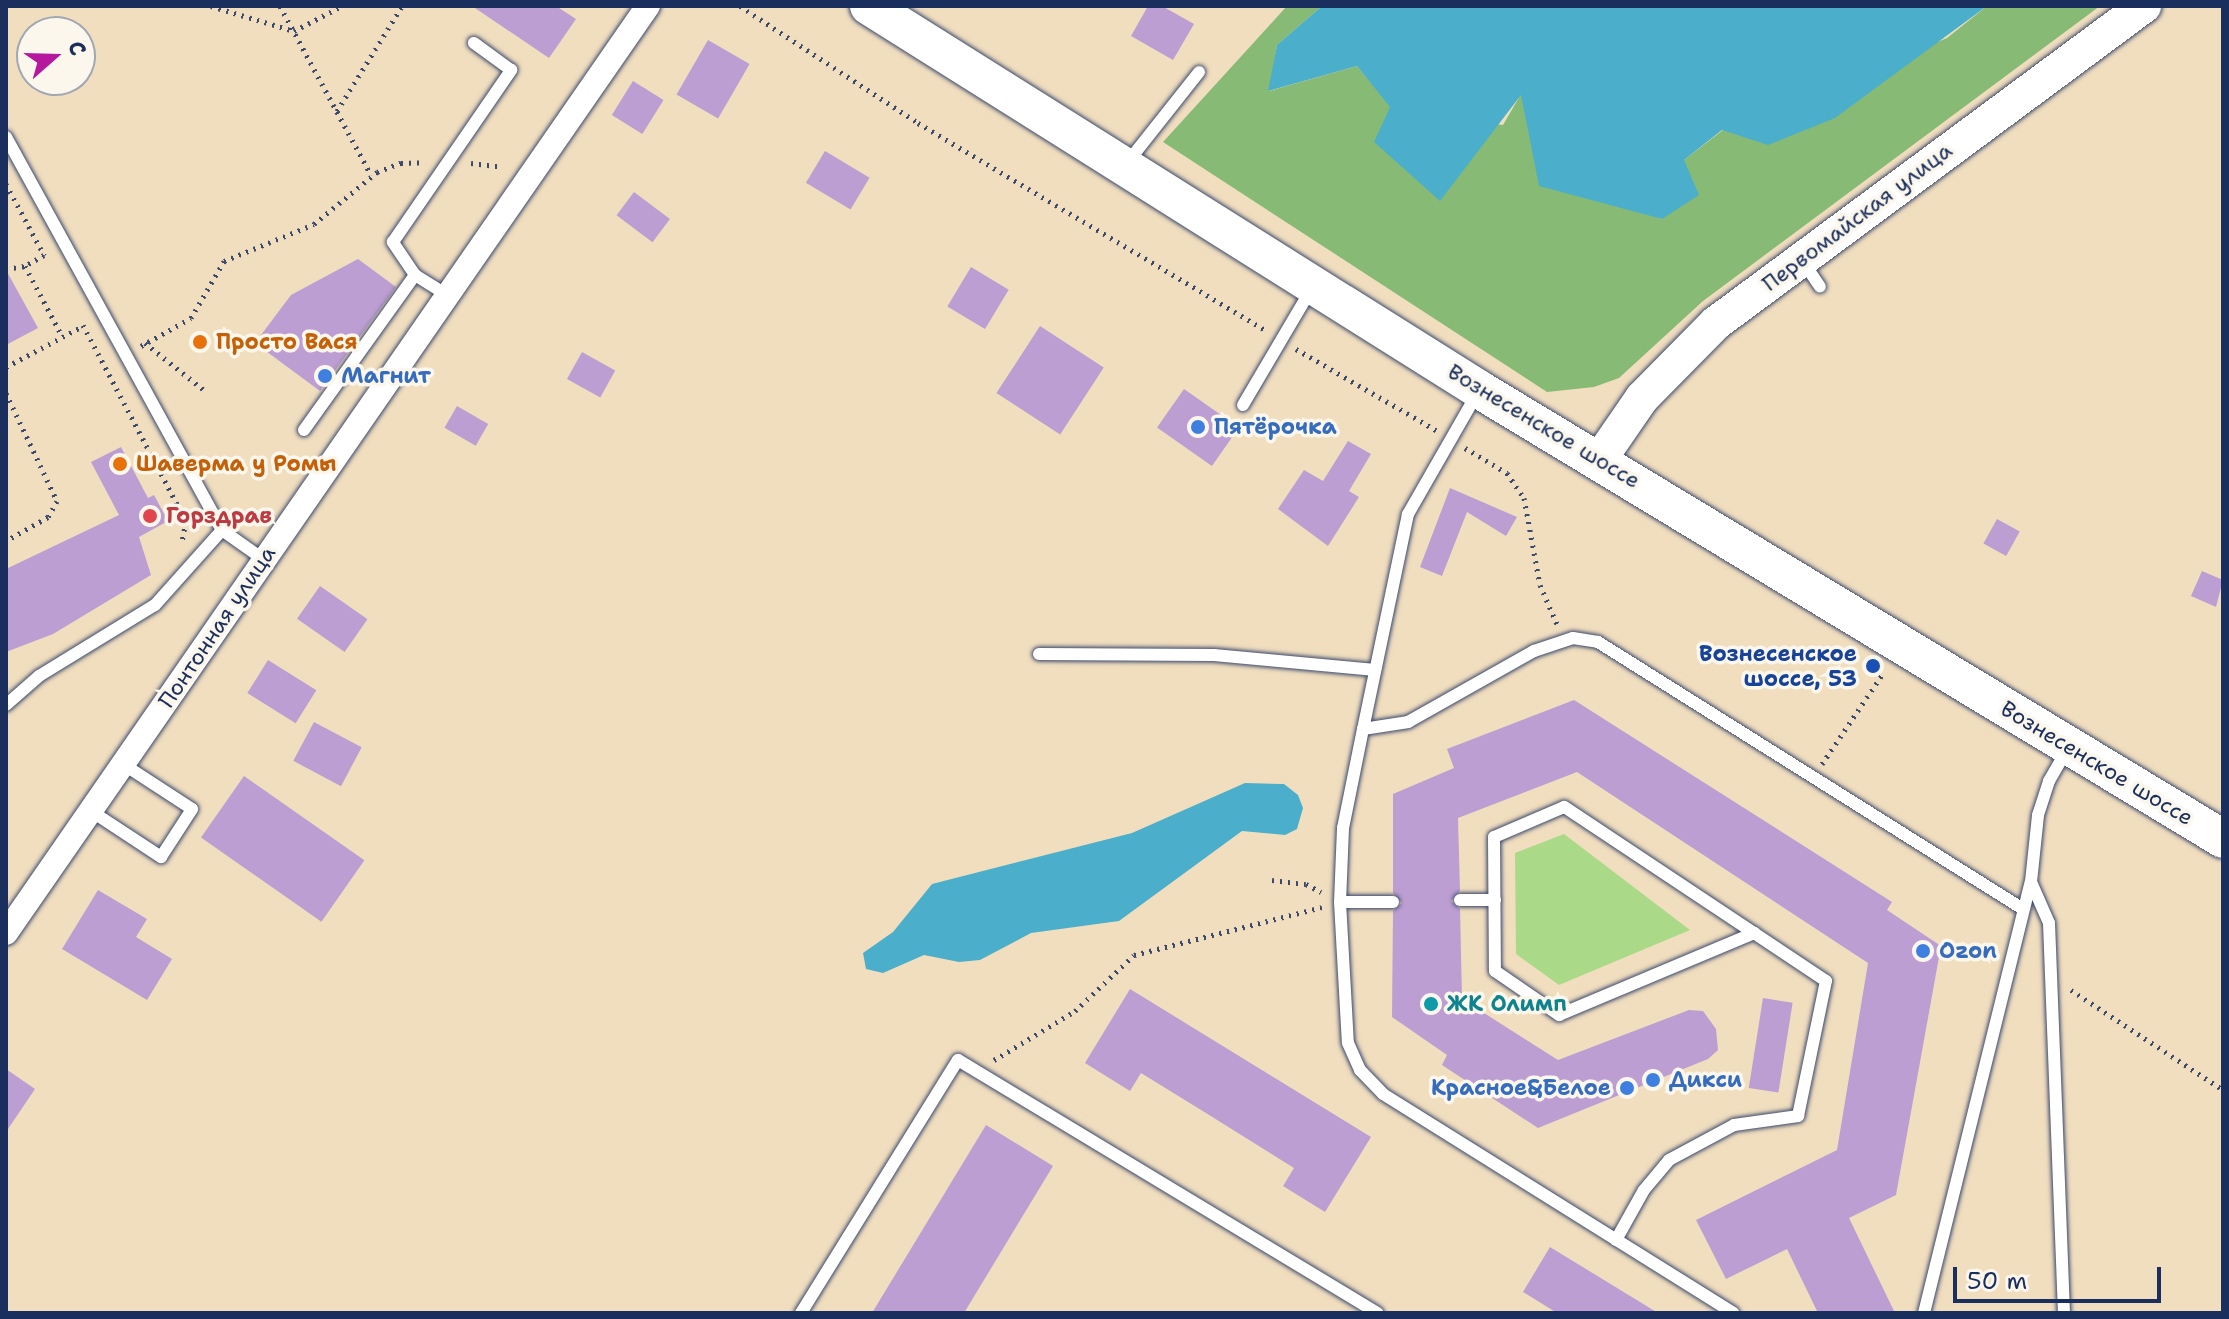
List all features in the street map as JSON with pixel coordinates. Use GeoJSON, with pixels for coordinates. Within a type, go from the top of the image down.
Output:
{"type":"FeatureCollection","features":[{"type":"Feature","properties":{"kind":"main road","name":"Вознесенское шоссе"},"geometry":{"type":"LineString","coordinates":[[877,8],[1480,390],[1600,459],[2223,839]]}},
{"type":"Feature","properties":{"kind":"street","name":"Понтонная улица"},"geometry":{"type":"LineString","coordinates":[[6,933],[648,6]]}},
{"type":"Feature","properties":{"kind":"street","name":"Первомайская улица"},"geometry":{"type":"LineString","coordinates":[[1600,459],[1620,425],[1716,323],[1800,257],[2144,6]]}},
{"type":"Feature","properties":{"kind":"lane"},"geometry":{"type":"LineString","coordinates":[[447,295],[415,275],[393,242],[511,70],[474,43]]}},
{"type":"Feature","properties":{"kind":"lane"},"geometry":{"type":"LineString","coordinates":[[1124,167],[1199,72]]}},
{"type":"Feature","properties":{"kind":"lane"},"geometry":{"type":"LineString","coordinates":[[6,137],[222,530],[263,559]]}},
{"type":"Feature","properties":{"kind":"lane"},"geometry":{"type":"LineString","coordinates":[[1800,257],[1820,287]]}},
{"type":"Feature","properties":{"kind":"lane"},"geometry":{"type":"LineString","coordinates":[[304,430],[415,275]]}},
{"type":"Feature","properties":{"kind":"lane"},"geometry":{"type":"LineString","coordinates":[[1243,405],[1313,285]]}},
{"type":"Feature","properties":{"kind":"lane"},"geometry":{"type":"LineString","coordinates":[[1480,390],[1408,514],[1363,729],[1343,828],[1340,902],[1343,1012],[1348,1043],[1360,1070],[1383,1094],[1733,1313]]}},
{"type":"Feature","properties":{"kind":"lane"},"geometry":{"type":"LineString","coordinates":[[6,705],[39,676],[155,605],[222,530]]}},
{"type":"Feature","properties":{"kind":"lane"},"geometry":{"type":"LineString","coordinates":[[1363,729],[1408,722],[1534,651],[1564,640],[1598,642],[2023,909]]}},
{"type":"Feature","properties":{"kind":"lane"},"geometry":{"type":"LineString","coordinates":[[1039,654],[1214,655],[1375,670]]}},
{"type":"Feature","properties":{"kind":"lane"},"geometry":{"type":"LineString","coordinates":[[1924,1313],[2031,882],[2038,815],[2049,781],[2070,746]]}},
{"type":"Feature","properties":{"kind":"lane"},"geometry":{"type":"LineString","coordinates":[[91,811],[161,857],[192,809],[123,764]]}},
{"type":"Feature","properties":{"kind":"lane"},"geometry":{"type":"LineString","coordinates":[[1616,1240],[1644,1190],[1669,1160],[1734,1125],[1798,1116],[1826,981],[1754,933],[1564,807],[1494,837],[1495,971],[1559,1015],[1754,933]]}},
{"type":"Feature","properties":{"kind":"lane"},"geometry":{"type":"LineString","coordinates":[[2031,882],[2049,923],[2064,1313]]}},
{"type":"Feature","properties":{"kind":"lane"},"geometry":{"type":"LineString","coordinates":[[1460,900],[1495,900]]}},
{"type":"Feature","properties":{"kind":"lane"},"geometry":{"type":"LineString","coordinates":[[1340,902],[1393,902]]}},
{"type":"Feature","properties":{"kind":"lane"},"geometry":{"type":"LineString","coordinates":[[801,1313],[958,1060],[1378,1313]]}},
{"type":"Feature","properties":{"kind":"path"},"geometry":{"type":"LineString","coordinates":[[211,6],[294,31],[342,6]]}},
{"type":"Feature","properties":{"kind":"path"},"geometry":{"type":"LineString","coordinates":[[280,6],[371,175]]}},
{"type":"Feature","properties":{"kind":"path"},"geometry":{"type":"LineString","coordinates":[[337,111],[402,6]]}},
{"type":"Feature","properties":{"kind":"path"},"geometry":{"type":"LineString","coordinates":[[740,6],[918,123],[1507,473],[1524,498],[1540,585],[1564,640]]}},
{"type":"Feature","properties":{"kind":"path"},"geometry":{"type":"LineString","coordinates":[[135,349],[191,318],[224,261],[314,224],[371,175],[401,163],[502,167]]}},
{"type":"Feature","properties":{"kind":"path"},"geometry":{"type":"LineString","coordinates":[[6,184],[44,255],[25,266],[6,269]]}},
{"type":"Feature","properties":{"kind":"path"},"geometry":{"type":"LineString","coordinates":[[25,266],[62,336]]}},
{"type":"Feature","properties":{"kind":"path"},"geometry":{"type":"LineString","coordinates":[[6,367],[102,315]]}},
{"type":"Feature","properties":{"kind":"path"},"geometry":{"type":"LineString","coordinates":[[83,325],[186,521],[186,536],[178,547]]}},
{"type":"Feature","properties":{"kind":"path"},"geometry":{"type":"LineString","coordinates":[[145,343],[204,390]]}},
{"type":"Feature","properties":{"kind":"path"},"geometry":{"type":"LineString","coordinates":[[6,393],[57,501],[48,517],[6,541]]}},
{"type":"Feature","properties":{"kind":"path"},"geometry":{"type":"LineString","coordinates":[[1813,777],[1884,672]]}},
{"type":"Feature","properties":{"kind":"path"},"geometry":{"type":"LineString","coordinates":[[1272,880],[1306,884],[1340,902]]}},
{"type":"Feature","properties":{"kind":"path"},"geometry":{"type":"LineString","coordinates":[[976,1072],[1075,1011],[1134,955],[1340,902]]}},
{"type":"Feature","properties":{"kind":"path"},"geometry":{"type":"LineString","coordinates":[[2050,976],[2223,1090]]}},
{"type":"Feature","properties":{"kind":"green space"},"geometry":{"type":"Polygon","coordinates":[[[1287,6],[1322,6],[1277,45],[1269,91],[1357,66],[1391,107],[1503,125],[1521,94],[1608,201],[1662,219],[1684,160],[1723,130],[1947,38],[1987,6],[2100,6],[1703,301],[1619,378],[1594,387],[1547,392],[1163,142],[1287,6]]]}},
{"type":"Feature","properties":{"kind":"green space"},"geometry":{"type":"Polygon","coordinates":[[[1564,834],[1690,930],[1559,985],[1516,954],[1515,853],[1564,834]]]}},
{"type":"Feature","properties":{"kind":"water"},"geometry":{"type":"Polygon","coordinates":[[[1322,6],[1987,6],[1835,118],[1768,145],[1722,130],[1684,160],[1699,195],[1662,219],[1539,186],[1521,95],[1440,201],[1374,142],[1390,107],[1357,66],[1268,91],[1277,45],[1322,6]]]}},
{"type":"Feature","properties":{"kind":"water"},"geometry":{"type":"Polygon","coordinates":[[[1245,783],[1284,784],[1298,795],[1303,808],[1297,829],[1285,835],[1242,831],[1119,921],[1031,933],[980,960],[959,962],[924,955],[883,973],[866,969],[863,953],[893,932],[932,884],[1132,833],[1245,783]]]}},
{"type":"Feature","properties":{"kind":"building"},"geometry":{"type":"Polygon","coordinates":[[[472,6],[556,6],[576,19],[549,58],[472,6]]]}},
{"type":"Feature","properties":{"kind":"building"},"geometry":{"type":"Polygon","coordinates":[[[1148,6],[1162,6],[1194,24],[1173,60],[1131,36],[1148,6]]]}},
{"type":"Feature","properties":{"kind":"building"},"geometry":{"type":"Polygon","coordinates":[[[708,40],[750,64],[718,119],[676,95],[708,40]]]}},
{"type":"Feature","properties":{"kind":"building"},"geometry":{"type":"Polygon","coordinates":[[[633,81],[664,100],[642,134],[612,115],[633,81]]]}},
{"type":"Feature","properties":{"kind":"building"},"geometry":{"type":"Polygon","coordinates":[[[825,151],[870,178],[851,209],[806,183],[825,151]]]}},
{"type":"Feature","properties":{"kind":"building"},"geometry":{"type":"Polygon","coordinates":[[[634,192],[670,219],[652,242],[617,215],[634,192]]]}},
{"type":"Feature","properties":{"kind":"building"},"geometry":{"type":"Polygon","coordinates":[[[358,259],[396,287],[320,391],[255,343],[291,295],[358,259]]]}},
{"type":"Feature","properties":{"kind":"building"},"geometry":{"type":"Polygon","coordinates":[[[971,267],[1009,290],[985,329],[947,306],[971,267]]]}},
{"type":"Feature","properties":{"kind":"building"},"geometry":{"type":"Polygon","coordinates":[[[6,270],[38,328],[6,345],[6,270]]]}},
{"type":"Feature","properties":{"kind":"building"},"geometry":{"type":"Polygon","coordinates":[[[1040,326],[1104,367],[1060,434],[996,393],[1040,326]]]}},
{"type":"Feature","properties":{"kind":"building"},"geometry":{"type":"Polygon","coordinates":[[[582,352],[615,370],[600,398],[567,379],[582,352]]]}},
{"type":"Feature","properties":{"kind":"building","name":"Пятёрочка"},"geometry":{"type":"Polygon","coordinates":[[[1184,389],[1239,427],[1212,466],[1157,428],[1184,389]]]}},
{"type":"Feature","properties":{"kind":"building"},"geometry":{"type":"Polygon","coordinates":[[[457,406],[488,424],[476,446],[444,428],[457,406]]]}},
{"type":"Feature","properties":{"kind":"building"},"geometry":{"type":"Polygon","coordinates":[[[1348,441],[1371,454],[1349,491],[1359,497],[1328,546],[1278,509],[1304,470],[1323,481],[1348,441]]]}},
{"type":"Feature","properties":{"kind":"building"},"geometry":{"type":"Polygon","coordinates":[[[121,447],[148,498],[154,495],[168,521],[139,537],[151,575],[53,634],[6,652],[6,569],[119,515],[91,462],[121,447]]]}},
{"type":"Feature","properties":{"kind":"building"},"geometry":{"type":"Polygon","coordinates":[[[1450,488],[1517,517],[1506,536],[1467,512],[1442,576],[1420,567],[1450,488]]]}},
{"type":"Feature","properties":{"kind":"building"},"geometry":{"type":"Polygon","coordinates":[[[1997,519],[2020,532],[2006,556],[1983,543],[1997,519]]]}},
{"type":"Feature","properties":{"kind":"building"},"geometry":{"type":"Polygon","coordinates":[[[2202,571],[2223,580],[2216,607],[2191,596],[2202,571]]]}},
{"type":"Feature","properties":{"kind":"building"},"geometry":{"type":"Polygon","coordinates":[[[320,586],[368,619],[345,652],[297,619],[320,586]]]}},
{"type":"Feature","properties":{"kind":"building"},"geometry":{"type":"Polygon","coordinates":[[[268,660],[316,690],[296,723],[247,693],[268,660]]]}},
{"type":"Feature","properties":{"kind":"building","name":"ЖК Олимп"},"geometry":{"type":"Polygon","coordinates":[[[1574,700],[1892,902],[1887,910],[1941,946],[1896,1195],[1849,1218],[1895,1313],[1818,1313],[1787,1249],[1726,1279],[1696,1220],[1837,1150],[1868,963],[1577,772],[1458,818],[1460,891],[1451,901],[1460,909],[1462,999],[1558,1060],[1689,1010],[1703,1011],[1716,1029],[1718,1050],[1708,1059],[1538,1128],[1442,1065],[1447,1055],[1392,1017],[1393,911],[1402,903],[1393,893],[1393,794],[1454,768],[1447,749],[1574,700]]]}},
{"type":"Feature","properties":{"kind":"building"},"geometry":{"type":"Polygon","coordinates":[[[314,722],[362,747],[341,786],[293,761],[314,722]]]}},
{"type":"Feature","properties":{"kind":"building"},"geometry":{"type":"Polygon","coordinates":[[[244,776],[364,860],[321,922],[201,837],[244,776]]]}},
{"type":"Feature","properties":{"kind":"building"},"geometry":{"type":"Polygon","coordinates":[[[98,890],[147,919],[136,937],[172,959],[147,1000],[62,949],[98,890]]]}},
{"type":"Feature","properties":{"kind":"building"},"geometry":{"type":"Polygon","coordinates":[[[1130,989],[1371,1137],[1325,1212],[1283,1186],[1294,1168],[1214,1118],[1141,1073],[1130,1091],[1085,1063],[1130,989]]]}},
{"type":"Feature","properties":{"kind":"building"},"geometry":{"type":"Polygon","coordinates":[[[1763,998],[1793,1003],[1778,1093],[1749,1088],[1763,998]]]}},
{"type":"Feature","properties":{"kind":"building"},"geometry":{"type":"Polygon","coordinates":[[[6,1069],[35,1089],[6,1132],[6,1069]]]}},
{"type":"Feature","properties":{"kind":"building"},"geometry":{"type":"Polygon","coordinates":[[[986,1125],[1053,1166],[964,1313],[872,1313],[986,1125]]]}},
{"type":"Feature","properties":{"kind":"building"},"geometry":{"type":"Polygon","coordinates":[[[1550,1247],[1658,1313],[1557,1313],[1523,1292],[1550,1247]]]}},
{"type":"Feature","properties":{"kind":"place","name":"Просто Вася"},"geometry":{"type":"Point","coordinates":[200,342]}},
{"type":"Feature","properties":{"kind":"place","name":"Магнит"},"geometry":{"type":"Point","coordinates":[325,376]}},
{"type":"Feature","properties":{"kind":"place","name":"Пятёрочка"},"geometry":{"type":"Point","coordinates":[1198,427]}},
{"type":"Feature","properties":{"kind":"place","name":"Шаверма у Ромы"},"geometry":{"type":"Point","coordinates":[120,464]}},
{"type":"Feature","properties":{"kind":"place","name":"Горздрав"},"geometry":{"type":"Point","coordinates":[150,516]}},
{"type":"Feature","properties":{"kind":"place","name":"Вознесенское шоссе, 53"},"geometry":{"type":"Point","coordinates":[1873,666]}},
{"type":"Feature","properties":{"kind":"place","name":"Ozon"},"geometry":{"type":"Point","coordinates":[1923,951]}},
{"type":"Feature","properties":{"kind":"place","name":"ЖК Олимп"},"geometry":{"type":"Point","coordinates":[1431,1004]}},
{"type":"Feature","properties":{"kind":"place","name":"Дикси"},"geometry":{"type":"Point","coordinates":[1653,1080]}},
{"type":"Feature","properties":{"kind":"place","name":"Красное&Белое"},"geometry":{"type":"Point","coordinates":[1627,1088]}}]}
